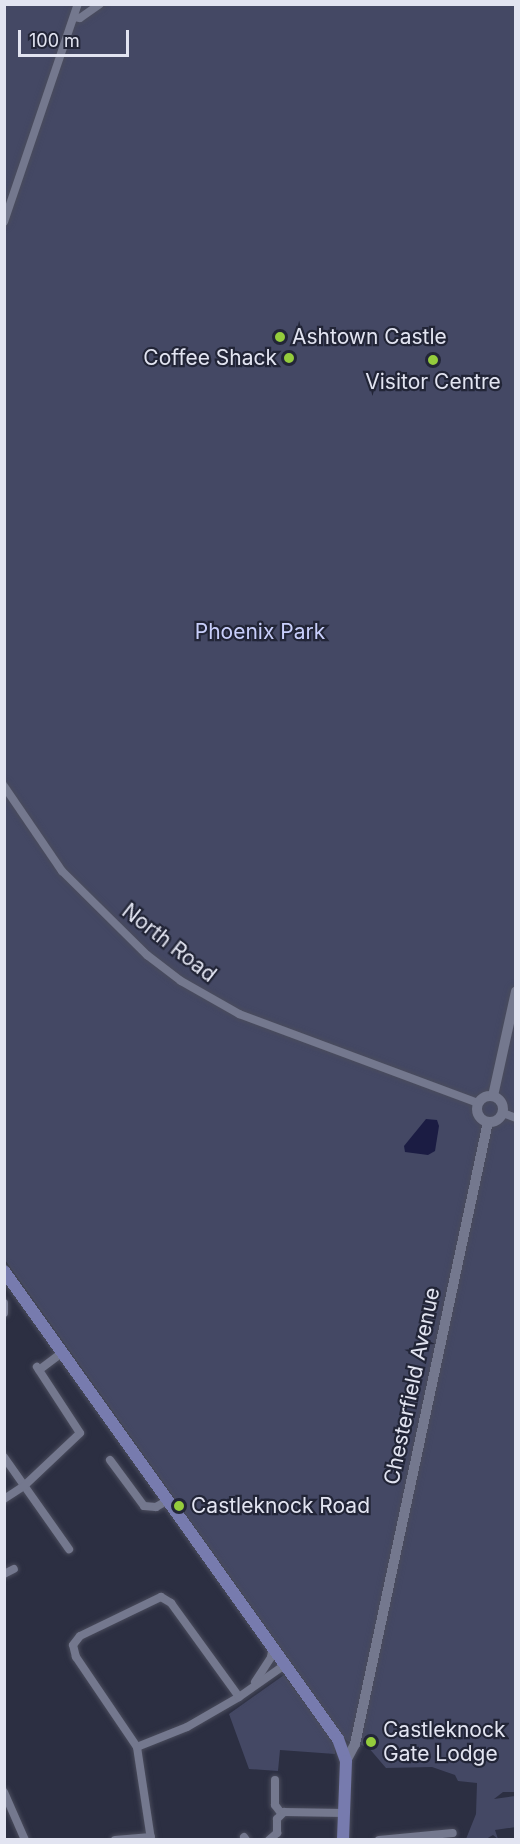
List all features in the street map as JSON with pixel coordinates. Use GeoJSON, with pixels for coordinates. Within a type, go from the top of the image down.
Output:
{"type":"FeatureCollection","features":[{"type":"Feature","properties":{"kind":"main road"},"geometry":{"type":"LineString","coordinates":[[4,1271],[338,1739],[346,1761],[344,1839]]}},
{"type":"Feature","properties":{"kind":"street"},"geometry":{"type":"LineString","coordinates":[[4,222],[78,4]]}},
{"type":"Feature","properties":{"kind":"street"},"geometry":{"type":"LineString","coordinates":[[74,17],[80,18],[100,4]]}},
{"type":"Feature","properties":{"kind":"street","name":"North Road"},"geometry":{"type":"LineString","coordinates":[[4,786],[62,871],[147,955],[181,981],[239,1014],[463,1100],[478,1103]]}},
{"type":"Feature","properties":{"kind":"street"},"geometry":{"type":"LineString","coordinates":[[493,1096],[516,991]]}},
{"type":"Feature","properties":{"kind":"street"},"geometry":{"type":"LineString","coordinates":[[493,1096],[502,1103],[503,1113],[496,1121],[488,1122],[478,1115],[478,1103],[493,1096]]}},
{"type":"Feature","properties":{"kind":"street"},"geometry":{"type":"LineString","coordinates":[[503,1113],[516,1118]]}},
{"type":"Feature","properties":{"kind":"street","name":"Chesterfield Avenue"},"geometry":{"type":"LineString","coordinates":[[346,1761],[356,1740],[488,1122]]}},
{"type":"Feature","properties":{"kind":"street"},"geometry":{"type":"LineString","coordinates":[[4,1303],[4,1313]]}},
{"type":"Feature","properties":{"kind":"street"},"geometry":{"type":"LineString","coordinates":[[4,1498],[24,1486],[80,1433],[38,1368],[63,1352]]}},
{"type":"Feature","properties":{"kind":"street"},"geometry":{"type":"LineString","coordinates":[[4,1457],[69,1549]]}},
{"type":"Feature","properties":{"kind":"street"},"geometry":{"type":"LineString","coordinates":[[110,1460],[144,1506],[156,1507],[168,1500]]}},
{"type":"Feature","properties":{"kind":"street"},"geometry":{"type":"LineString","coordinates":[[4,1574],[14,1569]]}},
{"type":"Feature","properties":{"kind":"street"},"geometry":{"type":"LineString","coordinates":[[115,1839],[151,1838],[137,1747],[76,1657],[73,1645],[80,1636],[150,1600],[161,1597],[171,1603],[239,1697]]}},
{"type":"Feature","properties":{"kind":"street"},"geometry":{"type":"LineString","coordinates":[[252,1688],[271,1657],[273,1645]]}},
{"type":"Feature","properties":{"kind":"street"},"geometry":{"type":"LineString","coordinates":[[137,1747],[187,1726],[239,1697],[286,1664]]}},
{"type":"Feature","properties":{"kind":"street"},"geometry":{"type":"LineString","coordinates":[[269,1839],[277,1833],[281,1813],[275,1805],[275,1780]]}},
{"type":"Feature","properties":{"kind":"street"},"geometry":{"type":"LineString","coordinates":[[4,1792],[25,1839]]}},
{"type":"Feature","properties":{"kind":"street"},"geometry":{"type":"LineString","coordinates":[[281,1813],[344,1813]]}},
{"type":"Feature","properties":{"kind":"street"},"geometry":{"type":"LineString","coordinates":[[379,1839],[453,1833]]}},
{"type":"Feature","properties":{"kind":"green space","name":"Phoenix Park"},"geometry":{"type":"Polygon","coordinates":[[[4,5],[515,5],[516,1792],[503,1792],[494,1799],[515,1796],[516,1827],[495,1830],[498,1839],[493,1835],[486,1839],[466,1839],[476,1814],[477,1783],[458,1781],[455,1775],[432,1767],[386,1768],[368,1747],[347,1741],[5,1260],[4,5]]]}},
{"type":"Feature","properties":{"kind":"green space"},"geometry":{"type":"Polygon","coordinates":[[[284,1675],[335,1743],[335,1754],[280,1750],[278,1771],[249,1769],[229,1714],[284,1675]]]}},
{"type":"Feature","properties":{"kind":"shaded area"},"geometry":{"type":"Polygon","coordinates":[[[426,1119],[437,1120],[439,1126],[435,1151],[428,1155],[405,1152],[404,1146],[426,1119]]]}},
{"type":"Feature","properties":{"kind":"place","name":"Ashtown Castle"},"geometry":{"type":"Point","coordinates":[280,337]}},
{"type":"Feature","properties":{"kind":"place","name":"Coffee Shack"},"geometry":{"type":"Point","coordinates":[289,358]}},
{"type":"Feature","properties":{"kind":"place","name":"Visitor Centre"},"geometry":{"type":"Point","coordinates":[433,360]}},
{"type":"Feature","properties":{"kind":"place","name":"Castleknock Road"},"geometry":{"type":"Point","coordinates":[179,1506]}},
{"type":"Feature","properties":{"kind":"place","name":"Castleknock Gate Lodge"},"geometry":{"type":"Point","coordinates":[371,1742]}}]}
